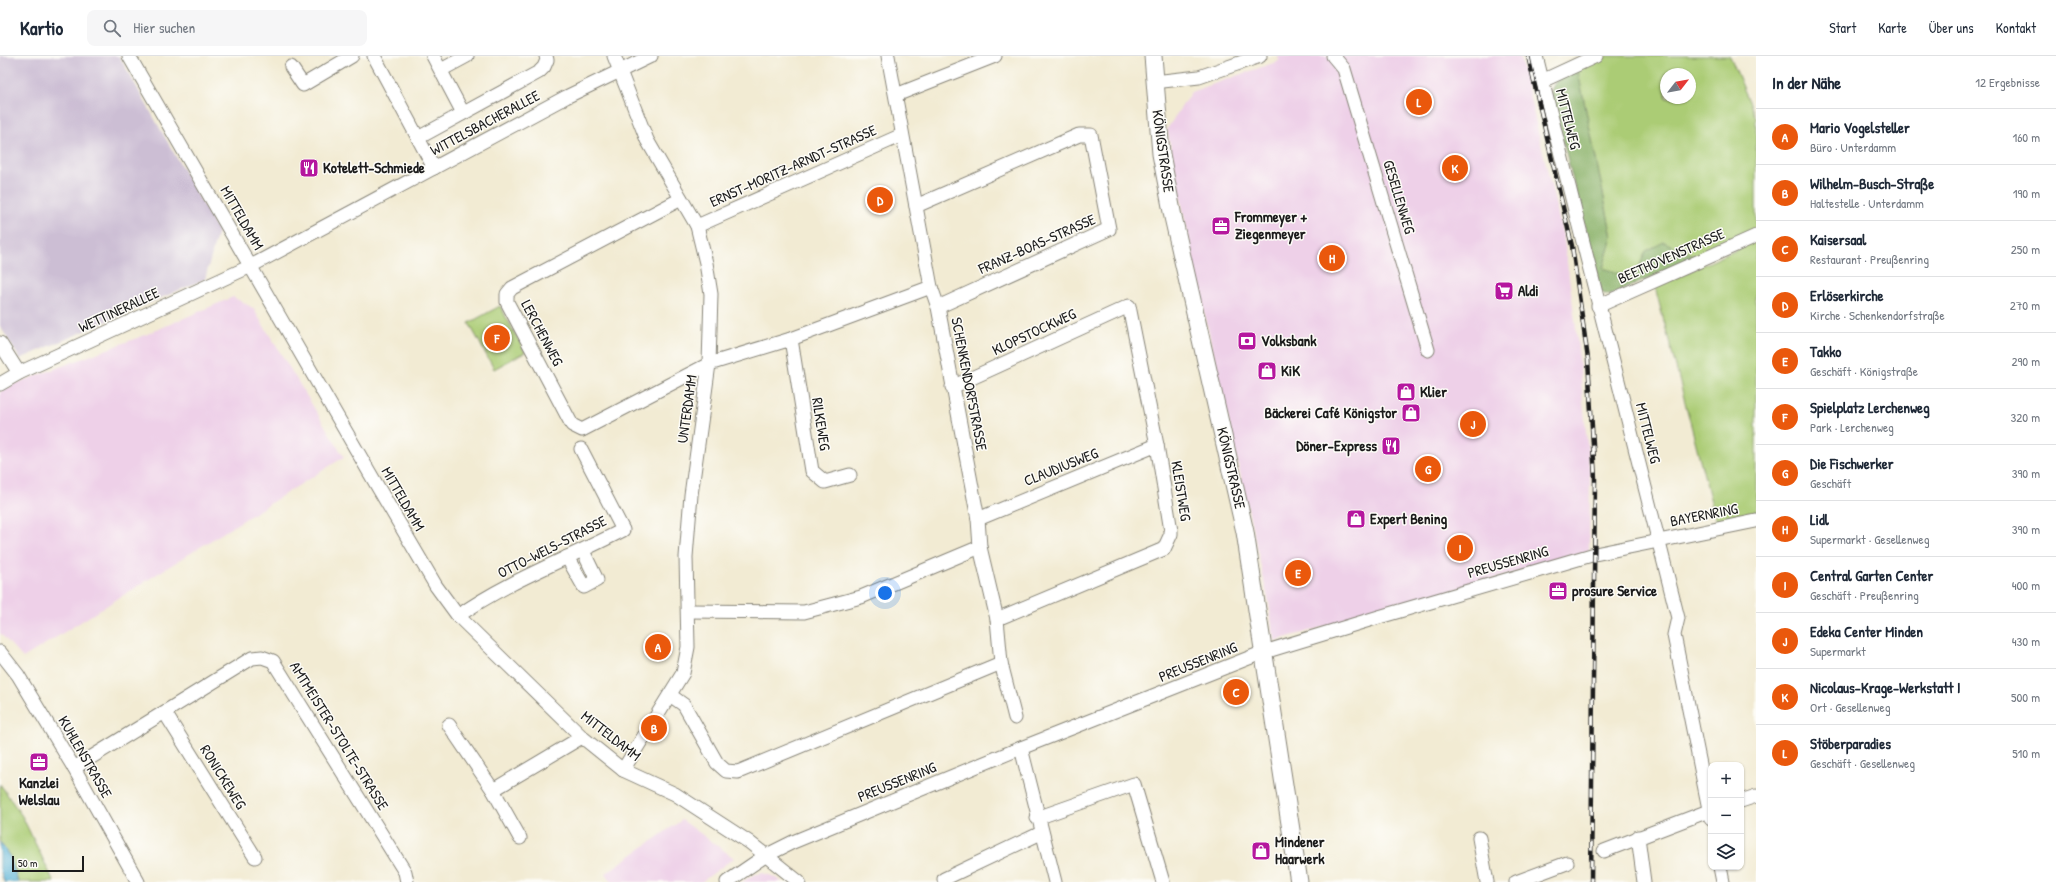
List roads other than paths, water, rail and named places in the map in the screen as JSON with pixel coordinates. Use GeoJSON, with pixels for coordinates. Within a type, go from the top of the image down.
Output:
{"type":"FeatureCollection","features":[{"type":"Feature","properties":{"kind":"main road","name":"KÖNIGSTRASSE"},"geometry":{"type":"LineString","coordinates":[[1153,56],[1161,154],[1173,217],[1245,532],[1299,882]]}},
{"type":"Feature","properties":{"kind":"street","name":"MITTELDAMM"},"geometry":{"type":"LineString","coordinates":[[129,56],[383,496],[436,586],[458,616],[582,737],[624,770],[675,794],[749,842],[799,882]]}},
{"type":"Feature","properties":{"kind":"street"},"geometry":{"type":"LineString","coordinates":[[290,67],[303,85],[352,56]]}},
{"type":"Feature","properties":{"kind":"street"},"geometry":{"type":"LineString","coordinates":[[374,56],[434,168]]}},
{"type":"Feature","properties":{"kind":"street"},"geometry":{"type":"LineString","coordinates":[[433,56],[463,113]]}},
{"type":"Feature","properties":{"kind":"street"},"geometry":{"type":"LineString","coordinates":[[441,70],[467,56]]}},
{"type":"Feature","properties":{"kind":"street"},"geometry":{"type":"LineString","coordinates":[[418,138],[539,72],[547,60],[546,56]]}},
{"type":"Feature","properties":{"kind":"street","name":"UNTERDAMM"},"geometry":{"type":"LineString","coordinates":[[614,56],[647,140],[697,226],[706,263],[711,294],[709,364],[691,496],[686,557],[688,647],[683,674],[624,770]]}},
{"type":"Feature","properties":{"kind":"street","name":"WITTELSBACHERALLEE"},"geometry":{"type":"LineString","coordinates":[[251,266],[619,70],[651,56]]}},
{"type":"Feature","properties":{"kind":"street","name":"SCHENKENDORFSTRASSE"},"geometry":{"type":"LineString","coordinates":[[888,56],[931,286],[938,307],[978,519],[980,547],[997,619],[1001,663],[1015,718]]}},
{"type":"Feature","properties":{"kind":"street"},"geometry":{"type":"LineString","coordinates":[[896,95],[995,56]]}},
{"type":"Feature","properties":{"kind":"street"},"geometry":{"type":"LineString","coordinates":[[1154,82],[1199,77],[1260,56]]}},
{"type":"Feature","properties":{"kind":"street","name":"GESELLENWEG"},"geometry":{"type":"LineString","coordinates":[[1333,56],[1344,69],[1428,350]]}},
{"type":"Feature","properties":{"kind":"street","name":"MITTELWEG"},"geometry":{"type":"LineString","coordinates":[[1536,56],[1678,618],[1674,635],[1708,803]]}},
{"type":"Feature","properties":{"kind":"street"},"geometry":{"type":"LineString","coordinates":[[1542,81],[1596,56]]}},
{"type":"Feature","properties":{"kind":"street","name":"FRANZ-BOAS-STRASSE"},"geometry":{"type":"LineString","coordinates":[[916,206],[1079,134],[1091,135],[1109,229],[938,307]]}},
{"type":"Feature","properties":{"kind":"street","name":"ERNST-MORITZ-ARNDT-STRASSE"},"geometry":{"type":"LineString","coordinates":[[697,226],[902,135]]}},
{"type":"Feature","properties":{"kind":"street","name":"LERCHENWEG"},"geometry":{"type":"LineString","coordinates":[[681,199],[512,288],[507,294],[507,302],[572,425],[577,429],[582,430],[709,364]]}},
{"type":"Feature","properties":{"kind":"street","name":"BEETHOVENSTRASSE"},"geometry":{"type":"LineString","coordinates":[[1598,306],[1756,236]]}},
{"type":"Feature","properties":{"kind":"street","name":"WETTINERALLEE"},"geometry":{"type":"LineString","coordinates":[[0,384],[19,373],[251,266]]}},
{"type":"Feature","properties":{"kind":"street"},"geometry":{"type":"LineString","coordinates":[[709,364],[791,339],[931,286]]}},
{"type":"Feature","properties":{"kind":"street","name":"KLOPSTOCKWEG"},"geometry":{"type":"LineString","coordinates":[[952,387],[1129,306]]}},
{"type":"Feature","properties":{"kind":"street","name":"KLEISTWEG"},"geometry":{"type":"LineString","coordinates":[[997,619],[1164,549],[1172,534],[1157,445],[1129,306]]}},
{"type":"Feature","properties":{"kind":"street","name":"RILKEWEG"},"geometry":{"type":"LineString","coordinates":[[791,339],[812,471],[825,482],[850,475]]}},
{"type":"Feature","properties":{"kind":"street"},"geometry":{"type":"LineString","coordinates":[[0,343],[19,373]]}},
{"type":"Feature","properties":{"kind":"street","name":"CLAUDIUSWEG"},"geometry":{"type":"LineString","coordinates":[[978,519],[1157,445]]}},
{"type":"Feature","properties":{"kind":"street","name":"OTTO-WELS-STRASSE"},"geometry":{"type":"LineString","coordinates":[[458,616],[538,570],[623,530],[581,449]]}},
{"type":"Feature","properties":{"kind":"street","name":"BAYERNRING"},"geometry":{"type":"LineString","coordinates":[[1659,540],[1756,521]]}},
{"type":"Feature","properties":{"kind":"street","name":"PREUSSENRING"},"geometry":{"type":"LineString","coordinates":[[727,882],[765,856],[793,842],[1021,748],[1264,652],[1572,560],[1659,540]]}},
{"type":"Feature","properties":{"kind":"street"},"geometry":{"type":"LineString","coordinates":[[688,611],[804,612],[861,597],[980,547]]}},
{"type":"Feature","properties":{"kind":"street"},"geometry":{"type":"LineString","coordinates":[[567,557],[584,587],[597,580],[583,550]]}},
{"type":"Feature","properties":{"kind":"street","name":"AMTMEISTER-STOLTE-STRASSE"},"geometry":{"type":"LineString","coordinates":[[74,768],[252,658],[262,657],[272,661],[405,872],[407,882]]}},
{"type":"Feature","properties":{"kind":"street","name":"KUHLENSTRASSE"},"geometry":{"type":"LineString","coordinates":[[3,660],[74,768],[138,882]]}},
{"type":"Feature","properties":{"kind":"street"},"geometry":{"type":"LineString","coordinates":[[670,695],[684,705],[717,763],[726,771],[738,772],[1001,663]]}},
{"type":"Feature","properties":{"kind":"street","name":"RONICKEWEG"},"geometry":{"type":"LineString","coordinates":[[165,713],[255,857]]}},
{"type":"Feature","properties":{"kind":"street"},"geometry":{"type":"LineString","coordinates":[[449,725],[493,790],[520,838]]}},
{"type":"Feature","properties":{"kind":"street"},"geometry":{"type":"LineString","coordinates":[[493,790],[582,737]]}},
{"type":"Feature","properties":{"kind":"street"},"geometry":{"type":"LineString","coordinates":[[1021,748],[1037,818],[1055,882]]}},
{"type":"Feature","properties":{"kind":"street"},"geometry":{"type":"LineString","coordinates":[[1037,818],[1134,784],[1163,882]]}},
{"type":"Feature","properties":{"kind":"street"},"geometry":{"type":"LineString","coordinates":[[1744,800],[1756,796]]}},
{"type":"Feature","properties":{"kind":"street"},"geometry":{"type":"LineString","coordinates":[[1604,851],[1638,837],[1708,814]]}},
{"type":"Feature","properties":{"kind":"street"},"geometry":{"type":"LineString","coordinates":[[945,882],[944,879],[1042,833]]}},
{"type":"Feature","properties":{"kind":"street"},"geometry":{"type":"LineString","coordinates":[[1638,837],[1644,882]]}},
{"type":"Feature","properties":{"kind":"street"},"geometry":{"type":"LineString","coordinates":[[1479,838],[1488,882]]}},
{"type":"Feature","properties":{"kind":"street"},"geometry":{"type":"LineString","coordinates":[[1516,882],[1567,863]]}},
{"type":"Feature","properties":{"kind":"street"},"geometry":{"type":"LineString","coordinates":[[1721,870],[1723,882]]}},
{"type":"Feature","properties":{"kind":"water"},"geometry":{"type":"Polygon","coordinates":[[[0,842],[10,857],[18,882],[4,882],[0,869],[0,842]]]}},
{"type":"Feature","properties":{"kind":"railway"},"geometry":{"type":"LineString","coordinates":[[1528,56],[1572,246],[1588,359],[1595,479],[1591,882]]}},
{"type":"Feature","properties":{"kind":"place","name":"Stöberparadies"},"geometry":{"type":"Point","coordinates":[1419,102]}},
{"type":"Feature","properties":{"kind":"place","name":"Kotelett-Schmiede"},"geometry":{"type":"Point","coordinates":[309,168]}},
{"type":"Feature","properties":{"kind":"place","name":"Nicolaus-Krage-Werkstatt I"},"geometry":{"type":"Point","coordinates":[1455,168]}},
{"type":"Feature","properties":{"kind":"place","name":"Erlöserkirche"},"geometry":{"type":"Point","coordinates":[880,200]}},
{"type":"Feature","properties":{"kind":"place","name":"Frommeyer + Ziegenmeyer"},"geometry":{"type":"Point","coordinates":[1221,226]}},
{"type":"Feature","properties":{"kind":"place","name":"Lidl"},"geometry":{"type":"Point","coordinates":[1332,258]}},
{"type":"Feature","properties":{"kind":"place","name":"Aldi"},"geometry":{"type":"Point","coordinates":[1504,291]}},
{"type":"Feature","properties":{"kind":"place","name":"Spielplatz Lerchenweg"},"geometry":{"type":"Point","coordinates":[497,338]}},
{"type":"Feature","properties":{"kind":"place","name":"Volksbank"},"geometry":{"type":"Point","coordinates":[1247,341]}},
{"type":"Feature","properties":{"kind":"place","name":"KiK"},"geometry":{"type":"Point","coordinates":[1267,371]}},
{"type":"Feature","properties":{"kind":"place","name":"Klier"},"geometry":{"type":"Point","coordinates":[1406,392]}},
{"type":"Feature","properties":{"kind":"place","name":"Bäckerei Café Königstor"},"geometry":{"type":"Point","coordinates":[1411,413]}},
{"type":"Feature","properties":{"kind":"place","name":"Edeka Center Minden"},"geometry":{"type":"Point","coordinates":[1473,424]}},
{"type":"Feature","properties":{"kind":"place","name":"Döner-Express"},"geometry":{"type":"Point","coordinates":[1391,446]}},
{"type":"Feature","properties":{"kind":"place","name":"Die Fischwerker"},"geometry":{"type":"Point","coordinates":[1428,469]}},
{"type":"Feature","properties":{"kind":"place","name":"Expert Bening"},"geometry":{"type":"Point","coordinates":[1356,519]}},
{"type":"Feature","properties":{"kind":"place","name":"Central Garten Center"},"geometry":{"type":"Point","coordinates":[1460,548]}},
{"type":"Feature","properties":{"kind":"place","name":"Takko"},"geometry":{"type":"Point","coordinates":[1298,573]}},
{"type":"Feature","properties":{"kind":"place","name":"prosure Service"},"geometry":{"type":"Point","coordinates":[1558,591]}},
{"type":"Feature","properties":{"kind":"place","name":"Mario Vogelsteller"},"geometry":{"type":"Point","coordinates":[658,647]}},
{"type":"Feature","properties":{"kind":"place","name":"Kaisersaal"},"geometry":{"type":"Point","coordinates":[1236,692]}},
{"type":"Feature","properties":{"kind":"place","name":"Wilhelm-Busch-Straße"},"geometry":{"type":"Point","coordinates":[654,728]}},
{"type":"Feature","properties":{"kind":"place","name":"Kanzlei Welslau"},"geometry":{"type":"Point","coordinates":[39,762]}},
{"type":"Feature","properties":{"kind":"place","name":"Mindener Haarwerk"},"geometry":{"type":"Point","coordinates":[1261,851]}}]}
